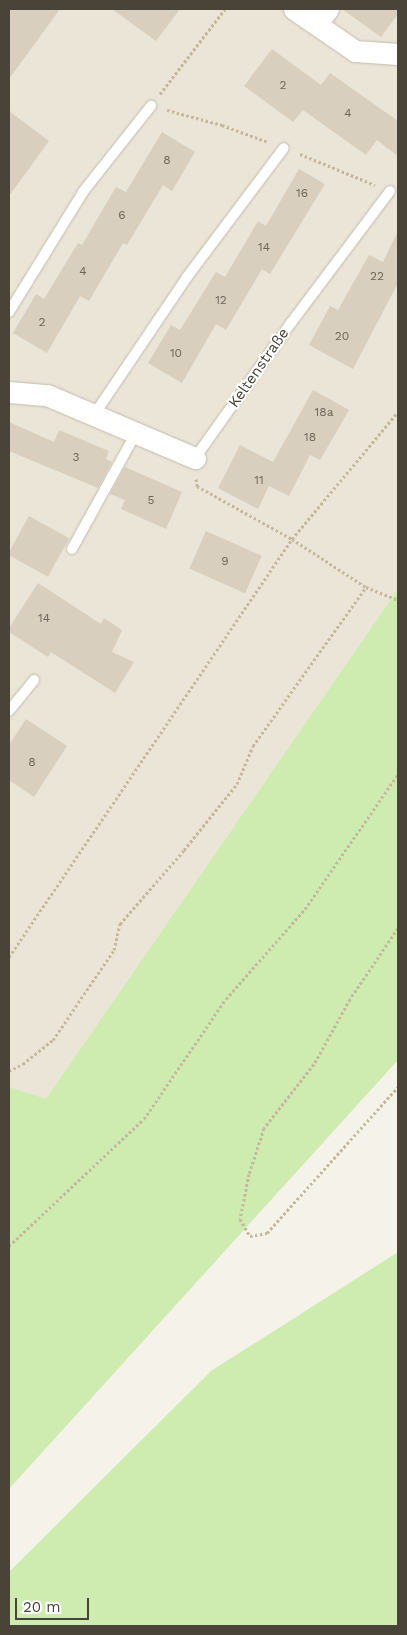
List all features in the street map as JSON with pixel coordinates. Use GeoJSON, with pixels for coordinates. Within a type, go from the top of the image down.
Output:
{"type":"FeatureCollection","features":[{"type":"Feature","properties":{"kind":"street"},"geometry":{"type":"LineString","coordinates":[[294,9],[322,16],[356,51],[398,54]]}},
{"type":"Feature","properties":{"kind":"street"},"geometry":{"type":"LineString","coordinates":[[9,392],[47,394],[195,458]]}},
{"type":"Feature","properties":{"kind":"lane"},"geometry":{"type":"LineString","coordinates":[[9,312],[83,192],[151,106]]}},
{"type":"Feature","properties":{"kind":"lane"},"geometry":{"type":"LineString","coordinates":[[94,415],[187,277],[284,148]]}},
{"type":"Feature","properties":{"kind":"lane","name":"Keltenstraße"},"geometry":{"type":"LineString","coordinates":[[195,458],[291,323],[390,191]]}},
{"type":"Feature","properties":{"kind":"lane"},"geometry":{"type":"LineString","coordinates":[[72,549],[136,433]]}},
{"type":"Feature","properties":{"kind":"lane"},"geometry":{"type":"LineString","coordinates":[[9,711],[34,680]]}},
{"type":"Feature","properties":{"kind":"path"},"geometry":{"type":"LineString","coordinates":[[224,9],[151,106],[222,125],[390,191]]}},
{"type":"Feature","properties":{"kind":"path"},"geometry":{"type":"LineString","coordinates":[[9,957],[292,538],[398,412]]}},
{"type":"Feature","properties":{"kind":"path"},"geometry":{"type":"LineString","coordinates":[[195,458],[197,486],[292,538],[366,587],[398,600]]}},
{"type":"Feature","properties":{"kind":"path"},"geometry":{"type":"LineString","coordinates":[[9,1071],[23,1064],[53,1040],[114,950],[120,924],[184,850],[237,784],[253,746],[366,587]]}},
{"type":"Feature","properties":{"kind":"path"},"geometry":{"type":"LineString","coordinates":[[9,1246],[144,1118],[226,999],[305,909],[398,774]]}},
{"type":"Feature","properties":{"kind":"path"},"geometry":{"type":"LineString","coordinates":[[398,928],[350,999],[314,1064],[264,1128],[249,1174],[240,1219],[250,1236],[267,1233],[398,1087]]}},
{"type":"Feature","properties":{"kind":"shaded area"},"geometry":{"type":"Polygon","coordinates":[[[9,9],[398,9],[398,589],[9,1154],[9,9]]]}},
{"type":"Feature","properties":{"kind":"green space"},"geometry":{"type":"Polygon","coordinates":[[[398,589],[398,1060],[9,1489],[9,1087],[46,1099],[398,589]]]}},
{"type":"Feature","properties":{"kind":"green space"},"geometry":{"type":"Polygon","coordinates":[[[398,1252],[398,1626],[9,1626],[9,1572],[211,1371],[398,1252]]]}},
{"type":"Feature","properties":{"kind":"building"},"geometry":{"type":"Polygon","coordinates":[[[9,9],[60,9],[9,79],[9,9]]]}},
{"type":"Feature","properties":{"kind":"building"},"geometry":{"type":"Polygon","coordinates":[[[112,9],[180,9],[156,41],[112,9]]]}},
{"type":"Feature","properties":{"kind":"building"},"geometry":{"type":"Polygon","coordinates":[[[342,9],[398,9],[398,14],[381,37],[342,9]]]}},
{"type":"Feature","properties":{"kind":"building"},"geometry":{"type":"Polygon","coordinates":[[[272,49],[321,85],[330,73],[398,121],[398,156],[377,140],[366,155],[303,110],[293,122],[244,86],[272,49]]]}},
{"type":"Feature","properties":{"kind":"building"},"geometry":{"type":"Polygon","coordinates":[[[9,111],[49,141],[9,196],[9,111]]]}},
{"type":"Feature","properties":{"kind":"building"},"geometry":{"type":"Polygon","coordinates":[[[162,132],[195,152],[172,191],[163,185],[127,245],[123,243],[89,301],[80,296],[47,353],[13,333],[36,294],[44,299],[78,243],[82,245],[116,187],[126,192],[162,132]]]}},
{"type":"Feature","properties":{"kind":"building"},"geometry":{"type":"Polygon","coordinates":[[[299,169],[325,184],[270,274],[262,269],[226,330],[216,324],[182,383],[148,363],[171,325],[180,330],[216,272],[225,277],[258,221],[266,226],[299,169]]]}},
{"type":"Feature","properties":{"kind":"building"},"geometry":{"type":"Polygon","coordinates":[[[398,231],[398,283],[353,369],[309,345],[330,306],[338,310],[369,255],[383,262],[398,231]]]}},
{"type":"Feature","properties":{"kind":"building"},"geometry":{"type":"Polygon","coordinates":[[[313,390],[349,410],[320,460],[310,455],[289,496],[269,486],[258,509],[218,488],[240,445],[273,462],[313,390]]]}},
{"type":"Feature","properties":{"kind":"building"},"geometry":{"type":"Polygon","coordinates":[[[9,422],[54,442],[59,430],[109,451],[106,459],[112,462],[98,488],[9,451],[9,422]]]}},
{"type":"Feature","properties":{"kind":"building"},"geometry":{"type":"Polygon","coordinates":[[[125,467],[182,492],[166,529],[121,509],[125,500],[110,494],[125,467]]]}},
{"type":"Feature","properties":{"kind":"building"},"geometry":{"type":"Polygon","coordinates":[[[29,516],[69,538],[48,577],[9,555],[29,516]]]}},
{"type":"Feature","properties":{"kind":"building"},"geometry":{"type":"Polygon","coordinates":[[[206,531],[262,556],[245,593],[189,568],[206,531]]]}},
{"type":"Feature","properties":{"kind":"building"},"geometry":{"type":"Polygon","coordinates":[[[38,583],[101,624],[104,618],[122,630],[112,652],[134,662],[115,693],[51,652],[48,657],[9,632],[9,628],[38,583]]]}},
{"type":"Feature","properties":{"kind":"building"},"geometry":{"type":"Polygon","coordinates":[[[26,719],[67,746],[34,797],[9,780],[9,745],[26,719]]]}}]}
